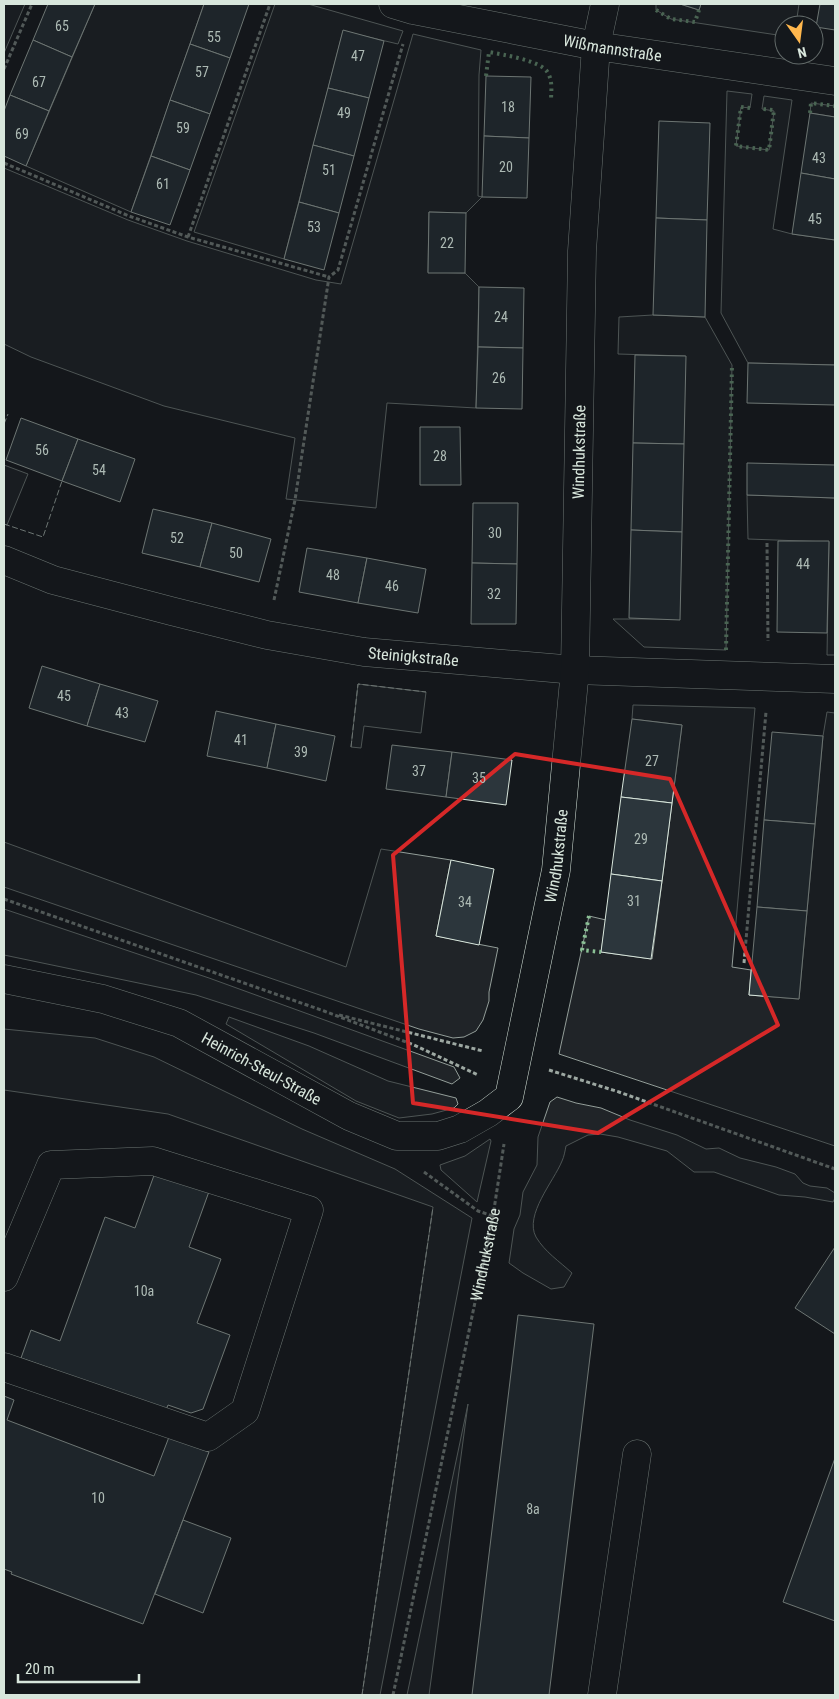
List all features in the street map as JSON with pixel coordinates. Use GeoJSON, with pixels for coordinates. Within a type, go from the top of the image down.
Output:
{"type":"FeatureCollection","features":[{"type":"Feature","properties":{"kind":"street","name":"Windhukstraße"},"geometry":{"type":"LineString","coordinates":[[509,1097],[556,870],[575,670],[582,251],[596,46],[605,4]]}},
{"type":"Feature","properties":{"kind":"street","name":"Wißmannstraße"},"geometry":{"type":"LineString","coordinates":[[403,7],[596,46],[835,80]]}},
{"type":"Feature","properties":{"kind":"street","name":"Steinigkstraße"},"geometry":{"type":"LineString","coordinates":[[4,560],[53,580],[267,635],[364,652],[575,670],[835,679]]}},
{"type":"Feature","properties":{"kind":"street","name":"Heinrich-Steul-Straße"},"geometry":{"type":"LineString","coordinates":[[4,979],[103,999],[179,1023],[348,1116],[397,1136],[438,1136],[460,1129],[488,1113],[509,1097]]}},
{"type":"Feature","properties":{"kind":"street"},"geometry":{"type":"LineString","coordinates":[[4,1277],[51,1165],[153,1160],[310,1210],[245,1411],[208,1437],[4,1367]]}},
{"type":"Feature","properties":{"kind":"street"},"geometry":{"type":"LineString","coordinates":[[602,1695],[637,1454]]}},
{"type":"Feature","properties":{"kind":"path"},"geometry":{"type":"LineString","coordinates":[[4,69],[32,4]]}},
{"type":"Feature","properties":{"kind":"path"},"geometry":{"type":"LineString","coordinates":[[188,237],[270,4]]}},
{"type":"Feature","properties":{"kind":"path"},"geometry":{"type":"LineString","coordinates":[[267,635],[294,500],[329,277],[338,270],[403,7]]}},
{"type":"Feature","properties":{"kind":"path"},"geometry":{"type":"LineString","coordinates":[[4,163],[129,216],[188,237],[329,277]]}},
{"type":"Feature","properties":{"kind":"path"},"geometry":{"type":"LineString","coordinates":[[744,963],[769,676],[767,543]]}},
{"type":"Feature","properties":{"kind":"path"},"geometry":{"type":"LineString","coordinates":[[4,899],[324,1011],[414,1045],[480,1076],[509,1097]]}},
{"type":"Feature","properties":{"kind":"path"},"geometry":{"type":"LineString","coordinates":[[324,1011],[518,1060],[619,1092],[835,1169]]}},
{"type":"Feature","properties":{"kind":"path","name":"Windhukstraße"},"geometry":{"type":"LineString","coordinates":[[394,1695],[493,1216],[509,1097]]}},
{"type":"Feature","properties":{"kind":"path"},"geometry":{"type":"LineString","coordinates":[[397,1136],[426,1174],[478,1211],[493,1216]]}},
{"type":"Feature","properties":{"kind":"highlighted area"},"geometry":{"type":"Polygon","coordinates":[[[515,754],[670,779],[778,1025],[598,1133],[413,1103],[393,855],[515,754]]]}},
{"type":"Feature","properties":{"kind":"shaded area"},"geometry":{"type":"Polygon","coordinates":[[[4,4],[25,4],[4,53],[4,4]]]}},
{"type":"Feature","properties":{"kind":"shaded area"},"geometry":{"type":"Polygon","coordinates":[[[95,4],[204,4],[131,212],[26,166],[95,4]]]}},
{"type":"Feature","properties":{"kind":"shaded area"},"geometry":{"type":"Polygon","coordinates":[[[275,4],[308,4],[403,31],[398,44],[343,31],[284,259],[194,232],[275,4]]]}},
{"type":"Feature","properties":{"kind":"shaded area"},"geometry":{"type":"Polygon","coordinates":[[[656,4],[680,4],[699,10],[701,4],[799,4],[797,15],[774,15],[774,34],[671,19],[656,10],[656,4]]]}},
{"type":"Feature","properties":{"kind":"shaded area"},"geometry":{"type":"Polygon","coordinates":[[[413,34],[481,50],[478,196],[482,197],[466,213],[429,212],[428,272],[465,273],[479,287],[476,408],[387,403],[376,508],[286,499],[295,438],[164,406],[31,357],[4,344],[4,168],[128,220],[187,241],[316,280],[341,284],[413,34]]]}},
{"type":"Feature","properties":{"kind":"shaded area"},"geometry":{"type":"Polygon","coordinates":[[[727,91],[752,94],[750,108],[741,107],[736,146],[769,150],[774,111],[762,109],[764,96],[792,100],[773,229],[792,234],[835,240],[835,365],[748,363],[721,313],[727,91]]]}},
{"type":"Feature","properties":{"kind":"shaded area"},"geometry":{"type":"Polygon","coordinates":[[[811,103],[835,106],[835,117],[810,113],[811,103]]]}},
{"type":"Feature","properties":{"kind":"shaded area"},"geometry":{"type":"Polygon","coordinates":[[[653,315],[705,317],[732,365],[726,650],[644,647],[613,619],[679,619],[685,356],[618,354],[619,317],[653,315]]]}},
{"type":"Feature","properties":{"kind":"shaded area"},"geometry":{"type":"Polygon","coordinates":[[[4,465],[28,474],[7,525],[4,524],[4,465]]]}},
{"type":"Feature","properties":{"kind":"shaded area"},"geometry":{"type":"Polygon","coordinates":[[[747,495],[835,498],[835,655],[827,655],[829,542],[748,539],[747,495]]]}},
{"type":"Feature","properties":{"kind":"shaded area"},"geometry":{"type":"Polygon","coordinates":[[[358,684],[426,692],[421,733],[364,726],[361,748],[351,747],[358,684]]]}},
{"type":"Feature","properties":{"kind":"shaded area"},"geometry":{"type":"Polygon","coordinates":[[[633,705],[755,708],[732,967],[751,970],[749,995],[799,999],[823,736],[827,712],[835,713],[835,1146],[559,1054],[589,916],[606,920],[601,952],[652,959],[682,725],[632,719],[633,705]]]}},
{"type":"Feature","properties":{"kind":"shaded area"},"geometry":{"type":"Polygon","coordinates":[[[4,842],[346,967],[381,849],[451,860],[436,936],[498,948],[489,992],[489,1001],[483,1020],[476,1031],[464,1037],[453,1038],[419,1029],[4,887],[4,842]]]}},
{"type":"Feature","properties":{"kind":"shaded area"},"geometry":{"type":"Polygon","coordinates":[[[4,909],[209,978],[454,1067],[460,1078],[452,1084],[314,1033],[196,995],[4,955],[4,909]]]}},
{"type":"Feature","properties":{"kind":"shaded area"},"geometry":{"type":"Polygon","coordinates":[[[229,1017],[309,1046],[388,1081],[456,1098],[458,1104],[454,1108],[432,1114],[399,1118],[356,1101],[226,1024],[229,1017]]]}},
{"type":"Feature","properties":{"kind":"shaded area"},"geometry":{"type":"Polygon","coordinates":[[[4,1029],[95,1038],[154,1057],[302,1129],[395,1169],[472,1218],[380,1695],[362,1695],[433,1207],[168,1114],[4,1090],[4,1029]]]}},
{"type":"Feature","properties":{"kind":"shaded area"},"geometry":{"type":"Polygon","coordinates":[[[557,1097],[601,1108],[630,1120],[677,1135],[706,1149],[719,1148],[740,1158],[776,1167],[795,1174],[803,1183],[810,1186],[827,1188],[835,1193],[835,1198],[833,1202],[779,1195],[714,1172],[694,1172],[667,1151],[618,1137],[600,1134],[588,1135],[566,1146],[563,1159],[542,1198],[534,1219],[533,1228],[536,1237],[548,1252],[572,1273],[564,1287],[551,1289],[509,1263],[514,1229],[520,1215],[523,1192],[537,1165],[538,1137],[550,1102],[557,1097]]]}},
{"type":"Feature","properties":{"kind":"shaded area"},"geometry":{"type":"Polygon","coordinates":[[[490,1139],[477,1202],[441,1170],[440,1165],[465,1156],[490,1139]]]}},
{"type":"Feature","properties":{"kind":"shaded area"},"geometry":{"type":"Polygon","coordinates":[[[468,1404],[429,1695],[407,1695],[468,1404]]]}},
{"type":"Feature","properties":{"kind":"building"},"geometry":{"type":"Polygon","coordinates":[[[48,4],[95,4],[72,57],[33,40],[48,4]]]}},
{"type":"Feature","properties":{"kind":"building"},"geometry":{"type":"Polygon","coordinates":[[[204,4],[249,4],[230,58],[190,44],[204,4]]]}},
{"type":"Feature","properties":{"kind":"building"},"geometry":{"type":"Polygon","coordinates":[[[680,4],[701,4],[699,10],[680,4]]]}},
{"type":"Feature","properties":{"kind":"building"},"geometry":{"type":"Polygon","coordinates":[[[820,4],[835,4],[835,30],[824,28],[824,15],[818,15],[820,4]]]}},
{"type":"Feature","properties":{"kind":"building"},"geometry":{"type":"Polygon","coordinates":[[[343,30],[384,41],[369,98],[328,88],[343,30]]]}},
{"type":"Feature","properties":{"kind":"building"},"geometry":{"type":"Polygon","coordinates":[[[33,40],[72,57],[49,111],[10,95],[33,40]]]}},
{"type":"Feature","properties":{"kind":"building"},"geometry":{"type":"Polygon","coordinates":[[[190,44],[230,58],[210,114],[170,100],[190,44]]]}},
{"type":"Feature","properties":{"kind":"building"},"geometry":{"type":"Polygon","coordinates":[[[486,76],[531,77],[529,138],[484,136],[486,76]]]}},
{"type":"Feature","properties":{"kind":"building"},"geometry":{"type":"Polygon","coordinates":[[[328,88],[369,98],[354,156],[313,145],[328,88]]]}},
{"type":"Feature","properties":{"kind":"building"},"geometry":{"type":"Polygon","coordinates":[[[10,95],[49,111],[26,166],[4,156],[4,111],[10,95]]]}},
{"type":"Feature","properties":{"kind":"building"},"geometry":{"type":"Polygon","coordinates":[[[170,100],[210,114],[190,170],[151,156],[170,100]]]}},
{"type":"Feature","properties":{"kind":"building"},"geometry":{"type":"Polygon","coordinates":[[[810,113],[835,117],[835,179],[801,173],[810,113]]]}},
{"type":"Feature","properties":{"kind":"building"},"geometry":{"type":"Polygon","coordinates":[[[659,121],[710,123],[707,220],[656,218],[659,121]]]}},
{"type":"Feature","properties":{"kind":"building"},"geometry":{"type":"Polygon","coordinates":[[[484,136],[529,138],[527,198],[482,197],[484,136]]]}},
{"type":"Feature","properties":{"kind":"building"},"geometry":{"type":"Polygon","coordinates":[[[313,145],[354,156],[339,213],[299,202],[313,145]]]}},
{"type":"Feature","properties":{"kind":"building"},"geometry":{"type":"Polygon","coordinates":[[[151,156],[190,170],[170,225],[131,212],[151,156]]]}},
{"type":"Feature","properties":{"kind":"building"},"geometry":{"type":"Polygon","coordinates":[[[801,173],[835,179],[835,240],[792,234],[801,173]]]}},
{"type":"Feature","properties":{"kind":"building"},"geometry":{"type":"Polygon","coordinates":[[[299,202],[339,213],[324,270],[284,259],[299,202]]]}},
{"type":"Feature","properties":{"kind":"building"},"geometry":{"type":"Polygon","coordinates":[[[429,212],[466,213],[465,273],[428,273],[429,212]]]}},
{"type":"Feature","properties":{"kind":"building"},"geometry":{"type":"Polygon","coordinates":[[[656,218],[707,220],[705,317],[653,315],[656,218]]]}},
{"type":"Feature","properties":{"kind":"building"},"geometry":{"type":"Polygon","coordinates":[[[479,287],[524,288],[523,348],[478,347],[479,287]]]}},
{"type":"Feature","properties":{"kind":"building"},"geometry":{"type":"Polygon","coordinates":[[[478,347],[523,348],[522,409],[476,408],[478,347]]]}},
{"type":"Feature","properties":{"kind":"building"},"geometry":{"type":"Polygon","coordinates":[[[635,355],[686,356],[684,444],[633,443],[635,355]]]}},
{"type":"Feature","properties":{"kind":"building"},"geometry":{"type":"Polygon","coordinates":[[[748,363],[835,365],[835,405],[747,403],[748,363]]]}},
{"type":"Feature","properties":{"kind":"building"},"geometry":{"type":"Polygon","coordinates":[[[21,418],[78,439],[62,481],[6,460],[21,418]]]}},
{"type":"Feature","properties":{"kind":"building"},"geometry":{"type":"Polygon","coordinates":[[[420,427],[460,427],[461,485],[420,485],[420,427]]]}},
{"type":"Feature","properties":{"kind":"building"},"geometry":{"type":"Polygon","coordinates":[[[78,439],[135,459],[120,502],[62,481],[78,439]]]}},
{"type":"Feature","properties":{"kind":"building"},"geometry":{"type":"Polygon","coordinates":[[[633,443],[684,444],[682,532],[631,530],[633,443]]]}},
{"type":"Feature","properties":{"kind":"building"},"geometry":{"type":"Polygon","coordinates":[[[747,463],[835,465],[835,498],[747,495],[747,463]]]}},
{"type":"Feature","properties":{"kind":"building"},"geometry":{"type":"Polygon","coordinates":[[[473,503],[518,503],[517,564],[472,563],[473,503]]]}},
{"type":"Feature","properties":{"kind":"building"},"geometry":{"type":"Polygon","coordinates":[[[153,509],[212,523],[200,567],[142,553],[153,509]]]}},
{"type":"Feature","properties":{"kind":"building"},"geometry":{"type":"Polygon","coordinates":[[[212,523],[271,539],[259,582],[200,567],[212,523]]]}},
{"type":"Feature","properties":{"kind":"building"},"geometry":{"type":"Polygon","coordinates":[[[631,530],[682,532],[680,620],[629,618],[631,530]]]}},
{"type":"Feature","properties":{"kind":"building"},"geometry":{"type":"Polygon","coordinates":[[[778,541],[829,541],[827,633],[777,632],[778,541]]]}},
{"type":"Feature","properties":{"kind":"building"},"geometry":{"type":"Polygon","coordinates":[[[307,548],[367,558],[358,603],[299,592],[307,548]]]}},
{"type":"Feature","properties":{"kind":"building"},"geometry":{"type":"Polygon","coordinates":[[[367,558],[426,569],[418,613],[358,603],[367,558]]]}},
{"type":"Feature","properties":{"kind":"building"},"geometry":{"type":"Polygon","coordinates":[[[472,563],[517,564],[516,624],[471,624],[472,563]]]}},
{"type":"Feature","properties":{"kind":"building"},"geometry":{"type":"Polygon","coordinates":[[[42,666],[100,684],[87,726],[29,708],[42,666]]]}},
{"type":"Feature","properties":{"kind":"building"},"geometry":{"type":"Polygon","coordinates":[[[100,684],[158,701],[145,742],[87,726],[100,684]]]}},
{"type":"Feature","properties":{"kind":"building"},"geometry":{"type":"Polygon","coordinates":[[[216,711],[276,724],[267,768],[207,756],[216,711]]]}},
{"type":"Feature","properties":{"kind":"building"},"geometry":{"type":"Polygon","coordinates":[[[632,719],[682,725],[672,803],[621,797],[632,719]]]}},
{"type":"Feature","properties":{"kind":"building"},"geometry":{"type":"Polygon","coordinates":[[[276,724],[335,736],[326,781],[267,768],[276,724]]]}},
{"type":"Feature","properties":{"kind":"building"},"geometry":{"type":"Polygon","coordinates":[[[772,732],[823,736],[815,824],[764,820],[772,732]]]}},
{"type":"Feature","properties":{"kind":"building"},"geometry":{"type":"Polygon","coordinates":[[[392,745],[452,752],[446,797],[386,789],[392,745]]]}},
{"type":"Feature","properties":{"kind":"building"},"geometry":{"type":"Polygon","coordinates":[[[452,752],[512,760],[506,805],[446,797],[452,752]]]}},
{"type":"Feature","properties":{"kind":"building"},"geometry":{"type":"Polygon","coordinates":[[[621,797],[672,803],[662,881],[611,874],[621,797]]]}},
{"type":"Feature","properties":{"kind":"building"},"geometry":{"type":"Polygon","coordinates":[[[764,820],[815,824],[807,911],[757,907],[764,820]]]}},
{"type":"Feature","properties":{"kind":"building"},"geometry":{"type":"Polygon","coordinates":[[[451,860],[494,869],[479,945],[436,936],[451,860]]]}},
{"type":"Feature","properties":{"kind":"building"},"geometry":{"type":"Polygon","coordinates":[[[611,874],[662,881],[651,959],[601,952],[611,874]]]}},
{"type":"Feature","properties":{"kind":"building"},"geometry":{"type":"Polygon","coordinates":[[[757,907],[807,911],[799,999],[749,995],[757,907]]]}},
{"type":"Feature","properties":{"kind":"building"},"geometry":{"type":"Polygon","coordinates":[[[157,1167],[211,1186],[189,1247],[221,1259],[197,1323],[230,1335],[203,1409],[191,1413],[168,1405],[166,1410],[21,1358],[31,1330],[60,1341],[105,1217],[135,1228],[157,1167]]]}},
{"type":"Feature","properties":{"kind":"building"},"geometry":{"type":"Polygon","coordinates":[[[835,1247],[835,1334],[795,1308],[835,1247]]]}},
{"type":"Feature","properties":{"kind":"building"},"geometry":{"type":"Polygon","coordinates":[[[518,1315],[594,1324],[549,1695],[472,1695],[518,1315]]]}},
{"type":"Feature","properties":{"kind":"building"},"geometry":{"type":"Polygon","coordinates":[[[4,1396],[14,1400],[7,1420],[154,1476],[169,1437],[209,1452],[143,1624],[11,1574],[12,1572],[4,1569],[4,1396]]]}},
{"type":"Feature","properties":{"kind":"building"},"geometry":{"type":"Polygon","coordinates":[[[835,1458],[835,1621],[783,1602],[835,1458]]]}},
{"type":"Feature","properties":{"kind":"building"},"geometry":{"type":"Polygon","coordinates":[[[183,1520],[231,1538],[203,1613],[155,1594],[183,1520]]]}},
{"type":"Feature","properties":{"kind":"hedge"},"geometry":{"type":"LineString","coordinates":[[656,10],[671,19],[695,22],[699,10]]}},
{"type":"Feature","properties":{"kind":"hedge"},"geometry":{"type":"LineString","coordinates":[[486,76],[489,52],[530,61],[544,68],[550,76],[551,101]]}},
{"type":"Feature","properties":{"kind":"hedge"},"geometry":{"type":"LineString","coordinates":[[810,113],[811,103],[835,106]]}},
{"type":"Feature","properties":{"kind":"hedge"},"geometry":{"type":"LineString","coordinates":[[750,108],[741,107],[736,146],[769,150],[774,110],[762,109]]}},
{"type":"Feature","properties":{"kind":"hedge"},"geometry":{"type":"LineString","coordinates":[[726,650],[732,365]]}},
{"type":"Feature","properties":{"kind":"hedge"},"geometry":{"type":"LineString","coordinates":[[589,916],[582,950],[601,952]]}},
{"type":"Feature","properties":{"kind":"fence"},"geometry":{"type":"LineString","coordinates":[[4,424],[8,414]]}},
{"type":"Feature","properties":{"kind":"fence"},"geometry":{"type":"LineString","coordinates":[[4,524],[43,537],[62,481]]}},
{"type":"Feature","properties":{"kind":"fence"},"geometry":{"type":"LineString","coordinates":[[351,747],[358,684],[426,692]]}},
{"type":"Feature","properties":{"kind":"fence"},"geometry":{"type":"LineString","coordinates":[[362,1695],[433,1207]]}}]}
